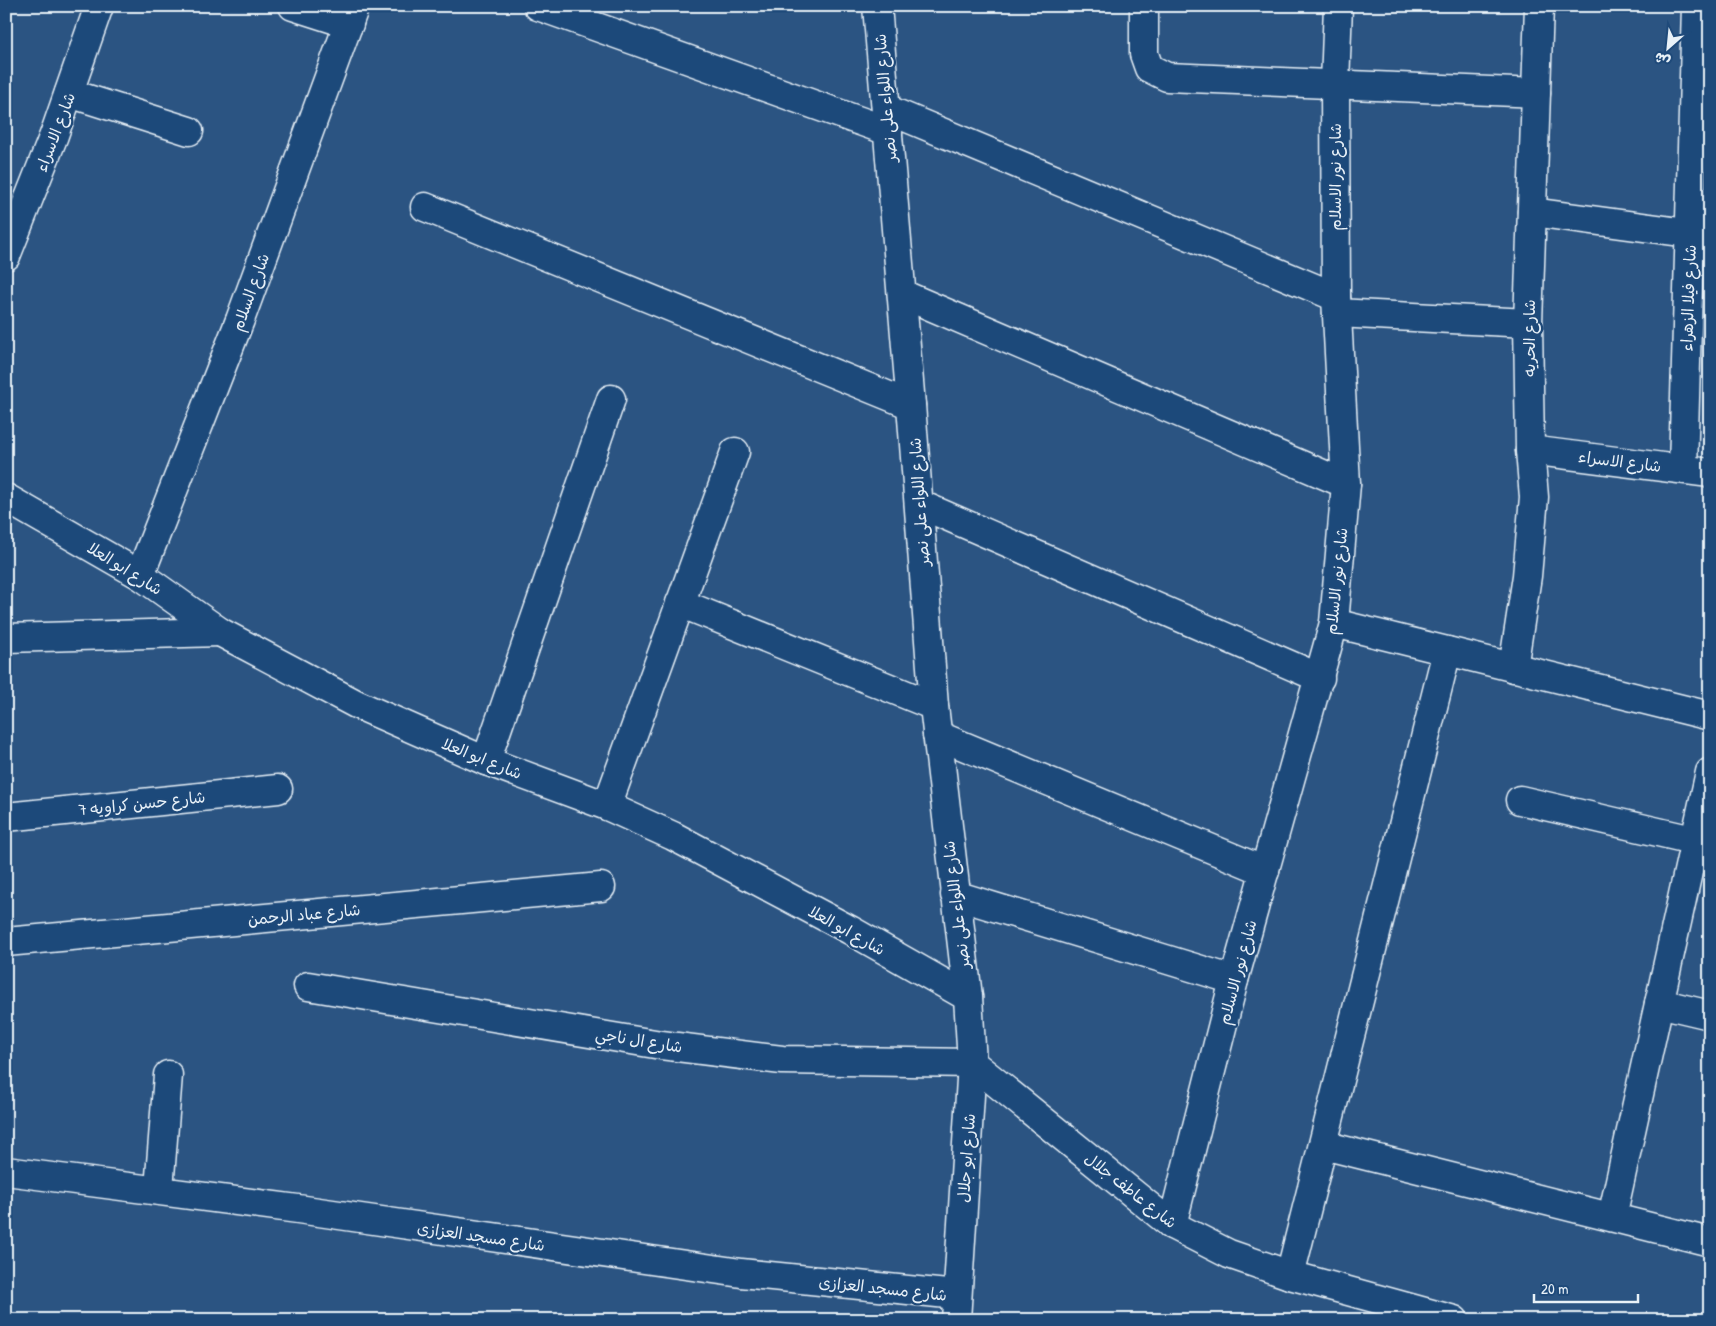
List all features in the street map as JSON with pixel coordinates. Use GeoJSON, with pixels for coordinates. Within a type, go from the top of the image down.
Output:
{"type":"FeatureCollection","features":[{"type":"Feature","properties":{"kind":"street","name":"شارع الاسراء"},"geometry":{"type":"LineString","coordinates":[[6,256],[69,93],[99,6]]}},
{"type":"Feature","properties":{"kind":"street"},"geometry":{"type":"LineString","coordinates":[[293,6],[352,15]]}},
{"type":"Feature","properties":{"kind":"street"},"geometry":{"type":"LineString","coordinates":[[538,6],[887,120],[1336,305],[1528,323]]}},
{"type":"Feature","properties":{"kind":"street","name":"شارع اللواء على نصر"},"geometry":{"type":"LineString","coordinates":[[877,6],[902,294],[934,706],[954,895],[968,997]]}},
{"type":"Feature","properties":{"kind":"street"},"geometry":{"type":"LineString","coordinates":[[1144,6],[1144,54],[1149,68],[1167,77],[1536,93]]}},
{"type":"Feature","properties":{"kind":"street","name":"شارع نور الاسلام"},"geometry":{"type":"LineString","coordinates":[[1172,1225],[1234,980],[1334,623],[1346,484],[1336,305],[1335,83],[1338,6]]}},
{"type":"Feature","properties":{"kind":"street","name":"شارع الحريه"},"geometry":{"type":"LineString","coordinates":[[1513,668],[1527,576],[1534,497],[1530,450],[1528,323],[1539,6]]}},
{"type":"Feature","properties":{"kind":"street","name":"شارع فيلا الزهراء"},"geometry":{"type":"LineString","coordinates":[[1683,469],[1700,234],[1696,6]]}},
{"type":"Feature","properties":{"kind":"street","name":"شارع السلام"},"geometry":{"type":"LineString","coordinates":[[140,575],[240,320],[352,15]]}},
{"type":"Feature","properties":{"kind":"street"},"geometry":{"type":"LineString","coordinates":[[69,93],[189,132]]}},
{"type":"Feature","properties":{"kind":"street"},"geometry":{"type":"LineString","coordinates":[[425,207],[911,405]]}},
{"type":"Feature","properties":{"kind":"street"},"geometry":{"type":"LineString","coordinates":[[1532,212],[1700,234]]}},
{"type":"Feature","properties":{"kind":"street"},"geometry":{"type":"LineString","coordinates":[[902,294],[1346,484]]}},
{"type":"Feature","properties":{"kind":"street"},"geometry":{"type":"LineString","coordinates":[[486,761],[611,399]]}},
{"type":"Feature","properties":{"kind":"street","name":"شارع الاسراء"},"geometry":{"type":"LineString","coordinates":[[1530,450],[1710,473]]}},
{"type":"Feature","properties":{"kind":"street"},"geometry":{"type":"LineString","coordinates":[[607,806],[735,452]]}},
{"type":"Feature","properties":{"kind":"street","name":"شارع ابو العلا"},"geometry":{"type":"LineString","coordinates":[[6,498],[140,575],[220,632],[356,704],[486,761],[607,806],[674,836],[850,930],[968,997]]}},
{"type":"Feature","properties":{"kind":"street"},"geometry":{"type":"LineString","coordinates":[[919,504],[1320,678]]}},
{"type":"Feature","properties":{"kind":"street"},"geometry":{"type":"LineString","coordinates":[[680,603],[934,706]]}},
{"type":"Feature","properties":{"kind":"street"},"geometry":{"type":"LineString","coordinates":[[1334,623],[1710,716]]}},
{"type":"Feature","properties":{"kind":"street"},"geometry":{"type":"LineString","coordinates":[[6,638],[220,632]]}},
{"type":"Feature","properties":{"kind":"street"},"geometry":{"type":"LineString","coordinates":[[1290,1275],[1448,651]]}},
{"type":"Feature","properties":{"kind":"street"},"geometry":{"type":"LineString","coordinates":[[937,735],[1265,871]]}},
{"type":"Feature","properties":{"kind":"street"},"geometry":{"type":"LineString","coordinates":[[1612,1217],[1659,1003],[1702,842],[1710,772]]}},
{"type":"Feature","properties":{"kind":"street","name":"شارع حسن كراويه 7"},"geometry":{"type":"LineString","coordinates":[[6,817],[278,789]]}},
{"type":"Feature","properties":{"kind":"street"},"geometry":{"type":"LineString","coordinates":[[1520,800],[1702,842]]}},
{"type":"Feature","properties":{"kind":"street","name":"شارع عباد الرحمن"},"geometry":{"type":"LineString","coordinates":[[6,942],[601,887]]}},
{"type":"Feature","properties":{"kind":"street"},"geometry":{"type":"LineString","coordinates":[[954,895],[1234,980]]}},
{"type":"Feature","properties":{"kind":"street","name":"شارع ال ناجي"},"geometry":{"type":"LineString","coordinates":[[308,986],[661,1045],[782,1060],[972,1063]]}},
{"type":"Feature","properties":{"kind":"street","name":"شارع ابو جلال"},"geometry":{"type":"LineString","coordinates":[[956,1308],[972,1063],[968,997]]}},
{"type":"Feature","properties":{"kind":"street"},"geometry":{"type":"LineString","coordinates":[[1659,1003],[1710,1015]]}},
{"type":"Feature","properties":{"kind":"street","name":"شارع عاطف جلال"},"geometry":{"type":"LineString","coordinates":[[972,1063],[1172,1225],[1229,1254],[1290,1275],[1454,1320]]}},
{"type":"Feature","properties":{"kind":"street"},"geometry":{"type":"LineString","coordinates":[[159,1190],[168,1075]]}},
{"type":"Feature","properties":{"kind":"street"},"geometry":{"type":"LineString","coordinates":[[1323,1144],[1710,1242]]}},
{"type":"Feature","properties":{"kind":"street","name":"شارع مسجد العزازى"},"geometry":{"type":"LineString","coordinates":[[6,1171],[159,1190],[741,1273],[956,1308]]}}]}
